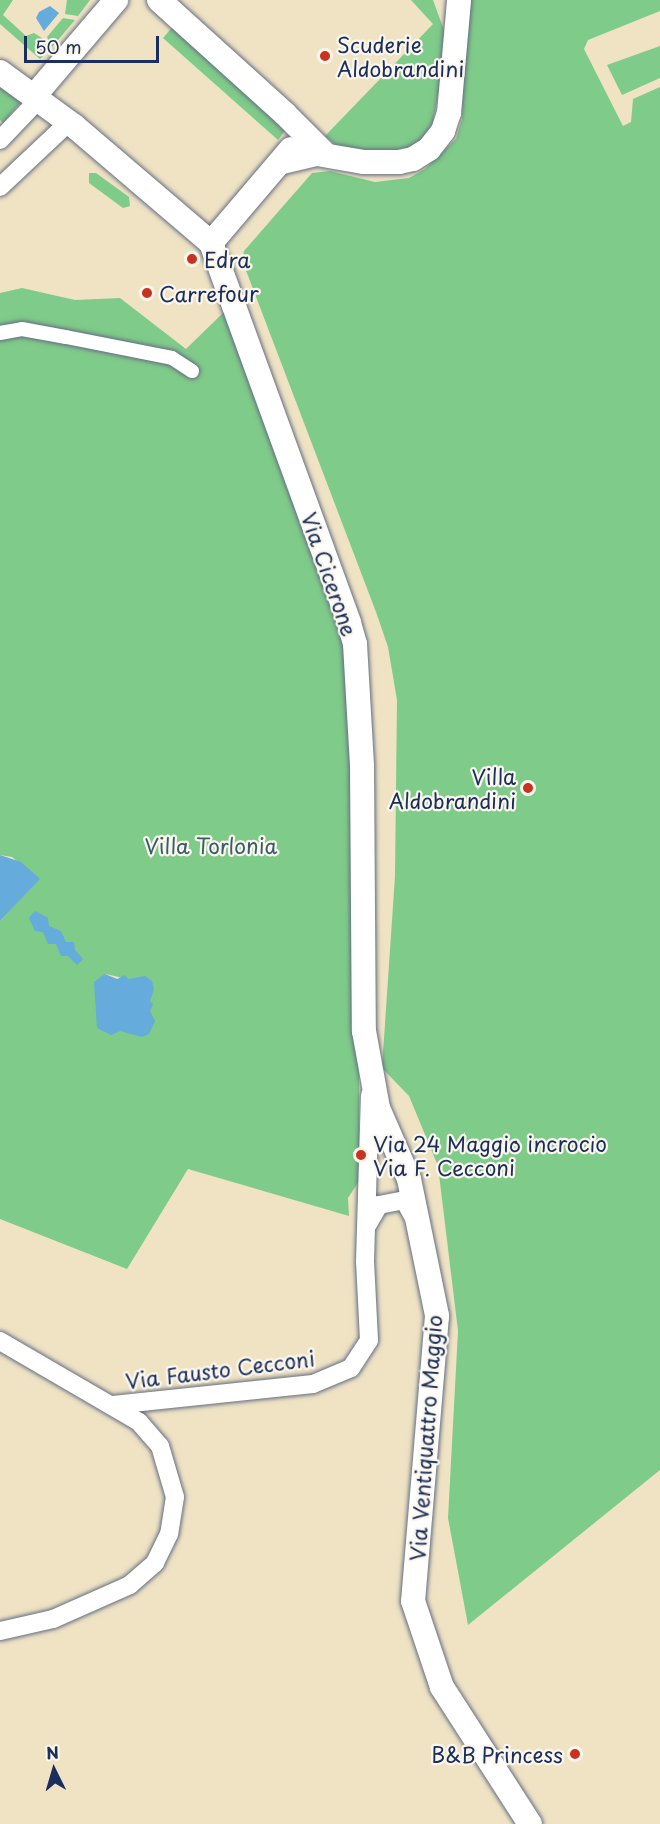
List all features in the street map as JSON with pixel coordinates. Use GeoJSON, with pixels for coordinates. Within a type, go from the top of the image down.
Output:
{"type":"FeatureCollection","features":[{"type":"Feature","properties":{"kind":"main road"},"geometry":{"type":"LineString","coordinates":[[38,97],[116,0]]}},
{"type":"Feature","properties":{"kind":"main road"},"geometry":{"type":"LineString","coordinates":[[159,0],[285,114],[325,154]]}},
{"type":"Feature","properties":{"kind":"main road"},"geometry":{"type":"LineString","coordinates":[[282,162],[302,155],[325,154],[364,162],[399,162],[419,156],[437,141],[449,113],[459,0]]}},
{"type":"Feature","properties":{"kind":"main road"},"geometry":{"type":"LineString","coordinates":[[0,72],[38,97],[69,122],[211,243],[282,162],[293,141],[285,114]]}},
{"type":"Feature","properties":{"kind":"main road","name":"Via Cicerone"},"geometry":{"type":"LineString","coordinates":[[211,243],[355,644],[362,765],[364,1031]]}},
{"type":"Feature","properties":{"kind":"main road","name":"Via Ventiquattro Maggio"},"geometry":{"type":"LineString","coordinates":[[364,1031],[378,1108],[409,1179],[437,1316],[413,1601],[442,1687],[530,1824]]}},
{"type":"Feature","properties":{"kind":"street"},"geometry":{"type":"LineString","coordinates":[[0,140],[38,97]]}},
{"type":"Feature","properties":{"kind":"street"},"geometry":{"type":"LineString","coordinates":[[0,187],[69,122]]}},
{"type":"Feature","properties":{"kind":"street"},"geometry":{"type":"LineString","coordinates":[[0,333],[22,329],[172,358],[192,372]]}},
{"type":"Feature","properties":{"kind":"street","name":"Via Fausto Cecconi"},"geometry":{"type":"LineString","coordinates":[[0,1341],[113,1405],[313,1384],[351,1368],[369,1340],[366,1228],[370,1062]]}},
{"type":"Feature","properties":{"kind":"street"},"geometry":{"type":"LineString","coordinates":[[366,1228],[379,1205],[404,1200],[419,1227]]}},
{"type":"Feature","properties":{"kind":"street"},"geometry":{"type":"LineString","coordinates":[[0,1632],[53,1619],[99,1599],[130,1585],[156,1563],[169,1534],[175,1497],[172,1477],[160,1446],[139,1422],[113,1405]]}},
{"type":"Feature","properties":{"kind":"green space"},"geometry":{"type":"Polygon","coordinates":[[[0,0],[13,0],[3,15],[26,36],[34,33],[45,40],[49,50],[40,59],[0,24],[0,0]]]}},
{"type":"Feature","properties":{"kind":"green space"},"geometry":{"type":"Polygon","coordinates":[[[67,0],[90,0],[78,16],[65,14],[67,0]]]}},
{"type":"Feature","properties":{"kind":"green space"},"geometry":{"type":"Polygon","coordinates":[[[411,0],[433,0],[444,30],[442,75],[432,126],[421,141],[409,148],[370,154],[336,145],[325,136],[433,24],[411,0]]]}},
{"type":"Feature","properties":{"kind":"green space","name":"Villa Aldobrandini"},"geometry":{"type":"Polygon","coordinates":[[[471,0],[660,0],[660,11],[588,40],[584,49],[623,126],[631,122],[633,99],[660,87],[660,1470],[468,1625],[448,1518],[458,1331],[438,1166],[409,1096],[382,1068],[395,876],[397,700],[388,647],[376,612],[242,260],[244,251],[312,173],[330,171],[375,182],[409,178],[425,169],[456,139],[462,119],[465,18],[471,0]]]}},
{"type":"Feature","properties":{"kind":"green space"},"geometry":{"type":"Polygon","coordinates":[[[63,18],[75,20],[52,47],[47,37],[63,18]]]}},
{"type":"Feature","properties":{"kind":"green space"},"geometry":{"type":"Polygon","coordinates":[[[175,24],[287,128],[278,140],[163,38],[175,24]]]}},
{"type":"Feature","properties":{"kind":"green space"},"geometry":{"type":"Polygon","coordinates":[[[660,46],[660,78],[622,95],[607,65],[660,46]]]}},
{"type":"Feature","properties":{"kind":"green space"},"geometry":{"type":"Polygon","coordinates":[[[0,87],[25,97],[3,123],[0,120],[0,87]]]}},
{"type":"Feature","properties":{"kind":"green space"},"geometry":{"type":"Polygon","coordinates":[[[89,173],[96,173],[129,197],[130,206],[123,208],[89,183],[89,173]]]}},
{"type":"Feature","properties":{"kind":"green space","name":"Villa Torlonia"},"geometry":{"type":"Polygon","coordinates":[[[22,288],[75,300],[120,298],[186,349],[224,312],[348,642],[359,1070],[359,1181],[348,1198],[349,1216],[188,1169],[127,1269],[0,1219],[0,921],[39,879],[12,857],[0,855],[0,293],[22,288]],[[105,974],[97,1002],[120,1031],[125,1031],[149,1011],[128,979],[105,974]]]}},
{"type":"Feature","properties":{"kind":"water"},"geometry":{"type":"Polygon","coordinates":[[[50,6],[59,13],[44,31],[36,18],[39,12],[50,6]]]}},
{"type":"Feature","properties":{"kind":"water"},"geometry":{"type":"Polygon","coordinates":[[[0,855],[21,862],[40,879],[0,921],[0,855]]]}},
{"type":"Feature","properties":{"kind":"water"},"geometry":{"type":"Polygon","coordinates":[[[35,911],[48,918],[49,926],[61,931],[66,942],[74,942],[75,950],[83,959],[77,965],[68,956],[61,956],[56,944],[48,944],[43,932],[35,931],[29,918],[35,911]]]}},
{"type":"Feature","properties":{"kind":"water"},"geometry":{"type":"Polygon","coordinates":[[[105,974],[117,979],[125,975],[128,979],[145,976],[152,981],[154,989],[150,1001],[153,1004],[150,1011],[155,1021],[149,1034],[142,1037],[120,1031],[111,1035],[97,1028],[94,982],[105,974]]]}},
{"type":"Feature","properties":{"kind":"place","name":"Scuderie Aldobrandini"},"geometry":{"type":"Point","coordinates":[325,56]}},
{"type":"Feature","properties":{"kind":"place","name":"Edra"},"geometry":{"type":"Point","coordinates":[192,259]}},
{"type":"Feature","properties":{"kind":"place","name":"Carrefour"},"geometry":{"type":"Point","coordinates":[147,293]}},
{"type":"Feature","properties":{"kind":"place","name":"Villa Aldobrandini"},"geometry":{"type":"Point","coordinates":[528,788]}},
{"type":"Feature","properties":{"kind":"place","name":"Via 24 Maggio incrocio Via F. Cecconi"},"geometry":{"type":"Point","coordinates":[361,1155]}},
{"type":"Feature","properties":{"kind":"place","name":"B&B Princess"},"geometry":{"type":"Point","coordinates":[575,1754]}}]}
